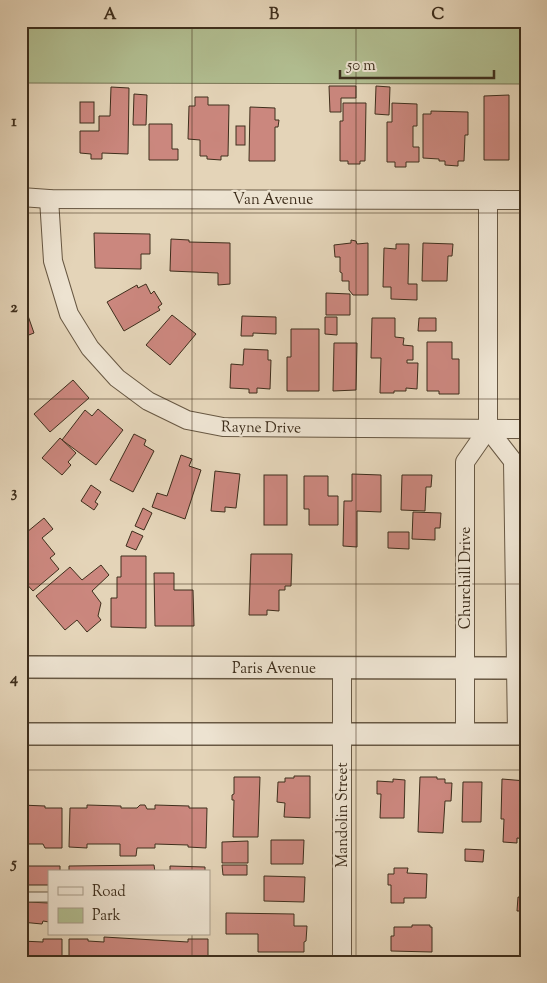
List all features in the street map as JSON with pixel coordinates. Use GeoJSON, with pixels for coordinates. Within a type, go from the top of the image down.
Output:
{"type":"FeatureCollection","features":[{"type":"Feature","properties":{"kind":"street","name":"Van Avenue"},"geometry":{"type":"LineString","coordinates":[[21,197],[49,199],[526,200]]}},
{"type":"Feature","properties":{"kind":"street","name":"Rayne Drive"},"geometry":{"type":"LineString","coordinates":[[49,199],[53,261],[69,314],[95,354],[118,378],[148,401],[187,420],[223,427],[526,429]]}},
{"type":"Feature","properties":{"kind":"street"},"geometry":{"type":"LineString","coordinates":[[21,734],[522,734],[514,461],[488,429],[488,200]]}},
{"type":"Feature","properties":{"kind":"street","name":"Churchill Drive"},"geometry":{"type":"LineString","coordinates":[[465,734],[465,462],[488,429]]}},
{"type":"Feature","properties":{"kind":"street","name":"Paris Avenue"},"geometry":{"type":"LineString","coordinates":[[21,668],[521,668]]}},
{"type":"Feature","properties":{"kind":"street","name":"Mandolin Street"},"geometry":{"type":"LineString","coordinates":[[342,668],[342,962]]}},
{"type":"Feature","properties":{"kind":"lane"},"geometry":{"type":"LineString","coordinates":[[21,897],[48,897]]}},
{"type":"Feature","properties":{"kind":"green space"},"geometry":{"type":"Polygon","coordinates":[[[21,21],[526,21],[526,84],[21,83],[21,21]]]}},
{"type":"Feature","properties":{"kind":"building"},"geometry":{"type":"Polygon","coordinates":[[[329,86],[356,86],[356,98],[341,98],[341,112],[330,112],[329,86]]]}},
{"type":"Feature","properties":{"kind":"building"},"geometry":{"type":"Polygon","coordinates":[[[376,86],[390,87],[389,115],[375,114],[376,86]]]}},
{"type":"Feature","properties":{"kind":"building"},"geometry":{"type":"Polygon","coordinates":[[[111,87],[129,88],[128,154],[102,153],[102,159],[91,159],[91,154],[80,153],[80,131],[99,131],[99,116],[110,116],[111,87]]]}},
{"type":"Feature","properties":{"kind":"building"},"geometry":{"type":"Polygon","coordinates":[[[134,94],[147,95],[146,125],[133,125],[134,94]]]}},
{"type":"Feature","properties":{"kind":"building"},"geometry":{"type":"Polygon","coordinates":[[[509,95],[509,160],[484,160],[484,96],[509,95]]]}},
{"type":"Feature","properties":{"kind":"building"},"geometry":{"type":"Polygon","coordinates":[[[195,97],[208,97],[208,105],[229,105],[228,156],[221,156],[221,160],[207,159],[207,156],[200,156],[200,140],[188,139],[189,106],[195,106],[195,97]]]}},
{"type":"Feature","properties":{"kind":"building"},"geometry":{"type":"Polygon","coordinates":[[[80,102],[94,102],[94,123],[80,123],[80,102]]]}},
{"type":"Feature","properties":{"kind":"building"},"geometry":{"type":"Polygon","coordinates":[[[343,103],[366,103],[365,161],[360,161],[360,164],[348,164],[348,161],[340,161],[340,121],[343,121],[343,103]]]}},
{"type":"Feature","properties":{"kind":"building"},"geometry":{"type":"Polygon","coordinates":[[[392,103],[417,104],[417,126],[413,126],[413,147],[419,147],[419,162],[406,162],[406,167],[395,167],[395,162],[387,162],[387,122],[392,122],[392,103]]]}},
{"type":"Feature","properties":{"kind":"building"},"geometry":{"type":"Polygon","coordinates":[[[523,106],[526,106],[526,157],[524,157],[524,134],[522,134],[523,106]]]}},
{"type":"Feature","properties":{"kind":"building"},"geometry":{"type":"Polygon","coordinates":[[[250,107],[275,108],[275,120],[279,120],[278,127],[275,127],[275,161],[249,161],[250,107]]]}},
{"type":"Feature","properties":{"kind":"building"},"geometry":{"type":"Polygon","coordinates":[[[431,111],[468,112],[468,135],[465,135],[464,161],[458,161],[458,166],[445,165],[445,161],[439,161],[439,159],[423,158],[423,114],[431,114],[431,111]]]}},
{"type":"Feature","properties":{"kind":"building"},"geometry":{"type":"Polygon","coordinates":[[[149,124],[172,124],[172,149],[178,149],[178,160],[149,160],[149,124]]]}},
{"type":"Feature","properties":{"kind":"building"},"geometry":{"type":"Polygon","coordinates":[[[236,126],[245,126],[245,145],[236,145],[236,126]]]}},
{"type":"Feature","properties":{"kind":"building"},"geometry":{"type":"Polygon","coordinates":[[[94,233],[150,234],[150,254],[141,254],[141,269],[95,268],[94,233]]]}},
{"type":"Feature","properties":{"kind":"building"},"geometry":{"type":"Polygon","coordinates":[[[171,239],[189,240],[189,242],[230,243],[230,284],[218,285],[218,273],[170,271],[171,239]]]}},
{"type":"Feature","properties":{"kind":"building"},"geometry":{"type":"Polygon","coordinates":[[[351,240],[356,241],[357,244],[368,243],[368,295],[353,295],[349,290],[349,281],[342,281],[340,257],[335,257],[334,245],[351,243],[351,240]]]}},
{"type":"Feature","properties":{"kind":"building"},"geometry":{"type":"Polygon","coordinates":[[[423,243],[453,244],[452,256],[448,256],[447,281],[422,281],[423,243]]]}},
{"type":"Feature","properties":{"kind":"building"},"geometry":{"type":"Polygon","coordinates":[[[396,244],[409,244],[408,284],[417,284],[417,300],[391,299],[391,287],[383,287],[384,248],[396,249],[396,244]]]}},
{"type":"Feature","properties":{"kind":"building"},"geometry":{"type":"Polygon","coordinates":[[[146,284],[151,294],[154,291],[162,304],[158,307],[160,310],[124,331],[107,302],[137,285],[138,288],[146,284]]]}},
{"type":"Feature","properties":{"kind":"building"},"geometry":{"type":"Polygon","coordinates":[[[326,293],[350,294],[350,315],[326,315],[326,293]]]}},
{"type":"Feature","properties":{"kind":"building"},"geometry":{"type":"Polygon","coordinates":[[[26,310],[34,333],[21,338],[21,311],[26,310]]]}},
{"type":"Feature","properties":{"kind":"building"},"geometry":{"type":"Polygon","coordinates":[[[172,315],[196,334],[170,365],[146,345],[172,315]]]}},
{"type":"Feature","properties":{"kind":"building"},"geometry":{"type":"Polygon","coordinates":[[[242,316],[276,317],[276,334],[253,333],[253,336],[241,336],[242,316]]]}},
{"type":"Feature","properties":{"kind":"building"},"geometry":{"type":"Polygon","coordinates":[[[325,317],[337,317],[337,335],[325,334],[325,317]]]}},
{"type":"Feature","properties":{"kind":"building"},"geometry":{"type":"Polygon","coordinates":[[[372,318],[395,318],[395,337],[404,338],[403,345],[413,346],[413,360],[407,360],[407,363],[418,363],[417,389],[406,388],[406,391],[380,393],[381,358],[371,358],[372,318]]]}},
{"type":"Feature","properties":{"kind":"building"},"geometry":{"type":"Polygon","coordinates":[[[419,318],[436,318],[436,331],[418,331],[419,318]]]}},
{"type":"Feature","properties":{"kind":"building"},"geometry":{"type":"Polygon","coordinates":[[[291,329],[319,329],[319,391],[287,391],[287,357],[291,357],[291,329]]]}},
{"type":"Feature","properties":{"kind":"building"},"geometry":{"type":"Polygon","coordinates":[[[427,342],[452,342],[452,359],[459,359],[459,394],[439,394],[439,391],[427,391],[427,342]]]}},
{"type":"Feature","properties":{"kind":"building"},"geometry":{"type":"Polygon","coordinates":[[[334,343],[357,343],[356,390],[333,391],[334,343]]]}},
{"type":"Feature","properties":{"kind":"building"},"geometry":{"type":"Polygon","coordinates":[[[244,349],[268,350],[268,360],[271,360],[270,389],[257,388],[257,393],[249,393],[249,389],[230,388],[231,364],[243,365],[244,349]]]}},
{"type":"Feature","properties":{"kind":"building"},"geometry":{"type":"Polygon","coordinates":[[[73,380],[89,398],[50,432],[34,414],[73,380]]]}},
{"type":"Feature","properties":{"kind":"building"},"geometry":{"type":"Polygon","coordinates":[[[98,409],[123,430],[96,465],[62,440],[85,410],[92,416],[98,409]]]}},
{"type":"Feature","properties":{"kind":"building"},"geometry":{"type":"Polygon","coordinates":[[[134,434],[146,440],[144,445],[154,451],[133,492],[110,480],[134,434]]]}},
{"type":"Feature","properties":{"kind":"building"},"geometry":{"type":"Polygon","coordinates":[[[60,438],[76,453],[68,462],[71,465],[62,475],[42,458],[60,438]]]}},
{"type":"Feature","properties":{"kind":"building"},"geometry":{"type":"Polygon","coordinates":[[[181,455],[192,459],[189,466],[201,470],[185,519],[152,507],[157,493],[167,496],[181,455]]]}},
{"type":"Feature","properties":{"kind":"building"},"geometry":{"type":"Polygon","coordinates":[[[215,471],[240,474],[236,508],[225,507],[225,512],[211,511],[215,471]]]}},
{"type":"Feature","properties":{"kind":"building"},"geometry":{"type":"Polygon","coordinates":[[[352,474],[381,475],[381,512],[357,511],[357,547],[343,546],[344,501],[352,501],[352,474]]]}},
{"type":"Feature","properties":{"kind":"building"},"geometry":{"type":"Polygon","coordinates":[[[264,475],[287,475],[287,525],[264,525],[264,475]]]}},
{"type":"Feature","properties":{"kind":"building"},"geometry":{"type":"Polygon","coordinates":[[[402,475],[432,475],[431,487],[426,487],[425,511],[401,510],[402,475]]]}},
{"type":"Feature","properties":{"kind":"building"},"geometry":{"type":"Polygon","coordinates":[[[304,476],[328,476],[328,496],[338,496],[338,525],[309,525],[309,509],[304,509],[304,476]]]}},
{"type":"Feature","properties":{"kind":"building"},"geometry":{"type":"Polygon","coordinates":[[[91,485],[101,492],[95,502],[98,504],[94,510],[81,501],[91,485]]]}},
{"type":"Feature","properties":{"kind":"building"},"geometry":{"type":"Polygon","coordinates":[[[143,508],[152,513],[144,530],[135,526],[143,508]]]}},
{"type":"Feature","properties":{"kind":"building"},"geometry":{"type":"Polygon","coordinates":[[[413,512],[441,513],[440,528],[435,528],[435,540],[412,539],[413,512]]]}},
{"type":"Feature","properties":{"kind":"building"},"geometry":{"type":"Polygon","coordinates":[[[44,518],[53,529],[42,538],[55,554],[50,558],[59,569],[33,591],[21,578],[21,537],[44,518]]]}},
{"type":"Feature","properties":{"kind":"building"},"geometry":{"type":"Polygon","coordinates":[[[132,531],[143,536],[136,550],[126,546],[132,531]]]}},
{"type":"Feature","properties":{"kind":"building"},"geometry":{"type":"Polygon","coordinates":[[[388,532],[409,532],[409,549],[388,548],[388,532]]]}},
{"type":"Feature","properties":{"kind":"building"},"geometry":{"type":"Polygon","coordinates":[[[251,554],[292,554],[291,586],[285,586],[285,590],[279,590],[279,611],[267,610],[267,615],[249,615],[251,554]]]}},
{"type":"Feature","properties":{"kind":"building"},"geometry":{"type":"Polygon","coordinates":[[[121,556],[146,556],[146,628],[111,627],[111,598],[117,598],[117,577],[121,577],[121,556]]]}},
{"type":"Feature","properties":{"kind":"building"},"geometry":{"type":"Polygon","coordinates":[[[101,565],[109,575],[92,591],[101,603],[98,616],[101,620],[87,632],[77,620],[65,630],[36,596],[70,567],[82,580],[101,565]]]}},
{"type":"Feature","properties":{"kind":"building"},"geometry":{"type":"Polygon","coordinates":[[[154,573],[174,573],[174,590],[193,590],[194,626],[155,626],[154,573]]]}},
{"type":"Feature","properties":{"kind":"building"},"geometry":{"type":"Polygon","coordinates":[[[294,776],[310,776],[310,818],[284,817],[285,803],[277,802],[278,782],[285,782],[285,778],[294,778],[294,776]]]}},
{"type":"Feature","properties":{"kind":"building"},"geometry":{"type":"Polygon","coordinates":[[[234,777],[260,777],[258,837],[233,837],[234,800],[232,800],[232,795],[234,794],[234,777]]]}},
{"type":"Feature","properties":{"kind":"building"},"geometry":{"type":"Polygon","coordinates":[[[420,777],[437,777],[437,779],[445,779],[445,783],[452,783],[451,801],[445,801],[443,833],[418,832],[420,777]]]}},
{"type":"Feature","properties":{"kind":"building"},"geometry":{"type":"Polygon","coordinates":[[[393,779],[405,780],[404,818],[380,818],[381,794],[377,794],[377,781],[393,782],[393,779]]]}},
{"type":"Feature","properties":{"kind":"building"},"geometry":{"type":"Polygon","coordinates":[[[502,779],[526,781],[526,839],[517,838],[517,843],[503,842],[504,819],[501,819],[502,779]]]}},
{"type":"Feature","properties":{"kind":"building"},"geometry":{"type":"Polygon","coordinates":[[[463,782],[482,782],[481,822],[462,822],[463,782]]]}},
{"type":"Feature","properties":{"kind":"building"},"geometry":{"type":"Polygon","coordinates":[[[21,805],[62,808],[62,848],[45,848],[43,844],[21,844],[21,805]]]}},
{"type":"Feature","properties":{"kind":"building"},"geometry":{"type":"Polygon","coordinates":[[[87,805],[137,808],[140,805],[145,805],[147,809],[155,809],[155,805],[207,808],[206,848],[188,847],[188,845],[155,844],[155,848],[137,848],[136,856],[120,856],[120,844],[87,844],[87,848],[69,847],[70,808],[87,808],[87,805]]]}},
{"type":"Feature","properties":{"kind":"building"},"geometry":{"type":"Polygon","coordinates":[[[271,840],[304,840],[303,864],[271,864],[271,840]]]}},
{"type":"Feature","properties":{"kind":"building"},"geometry":{"type":"Polygon","coordinates":[[[248,841],[248,863],[222,863],[222,842],[248,841]]]}},
{"type":"Feature","properties":{"kind":"building"},"geometry":{"type":"Polygon","coordinates":[[[465,849],[484,850],[483,862],[465,861],[465,849]]]}},
{"type":"Feature","properties":{"kind":"building"},"geometry":{"type":"Polygon","coordinates":[[[154,865],[155,870],[69,870],[69,866],[154,865]]]}},
{"type":"Feature","properties":{"kind":"building"},"geometry":{"type":"Polygon","coordinates":[[[222,865],[247,865],[247,875],[223,875],[222,865]]]}},
{"type":"Feature","properties":{"kind":"building"},"geometry":{"type":"Polygon","coordinates":[[[21,866],[60,866],[60,870],[48,870],[48,885],[21,885],[21,866]]]}},
{"type":"Feature","properties":{"kind":"building"},"geometry":{"type":"Polygon","coordinates":[[[170,866],[205,867],[205,870],[170,870],[170,866]]]}},
{"type":"Feature","properties":{"kind":"building"},"geometry":{"type":"Polygon","coordinates":[[[394,868],[408,868],[407,873],[427,874],[426,898],[404,898],[404,903],[391,903],[391,885],[388,885],[388,874],[394,874],[394,868]]]}},
{"type":"Feature","properties":{"kind":"building"},"geometry":{"type":"Polygon","coordinates":[[[264,876],[305,877],[304,902],[264,901],[264,876]]]}},
{"type":"Feature","properties":{"kind":"building"},"geometry":{"type":"Polygon","coordinates":[[[518,897],[526,898],[526,911],[517,911],[518,897]]]}},
{"type":"Feature","properties":{"kind":"building"},"geometry":{"type":"Polygon","coordinates":[[[27,902],[48,903],[48,922],[43,921],[42,924],[21,922],[21,903],[26,904],[27,902]]]}},
{"type":"Feature","properties":{"kind":"building"},"geometry":{"type":"Polygon","coordinates":[[[226,913],[294,914],[294,926],[307,926],[304,952],[258,952],[258,934],[226,934],[226,913]]]}},
{"type":"Feature","properties":{"kind":"building"},"geometry":{"type":"Polygon","coordinates":[[[412,925],[430,925],[432,927],[432,952],[391,951],[391,936],[394,936],[394,927],[412,927],[412,925]]]}},
{"type":"Feature","properties":{"kind":"building"},"geometry":{"type":"Polygon","coordinates":[[[104,937],[188,942],[188,939],[208,939],[208,962],[69,962],[69,939],[88,939],[88,941],[104,942],[104,937]]]}},
{"type":"Feature","properties":{"kind":"building"},"geometry":{"type":"Polygon","coordinates":[[[43,939],[62,939],[62,962],[21,962],[21,941],[43,942],[43,939]]]}}]}
